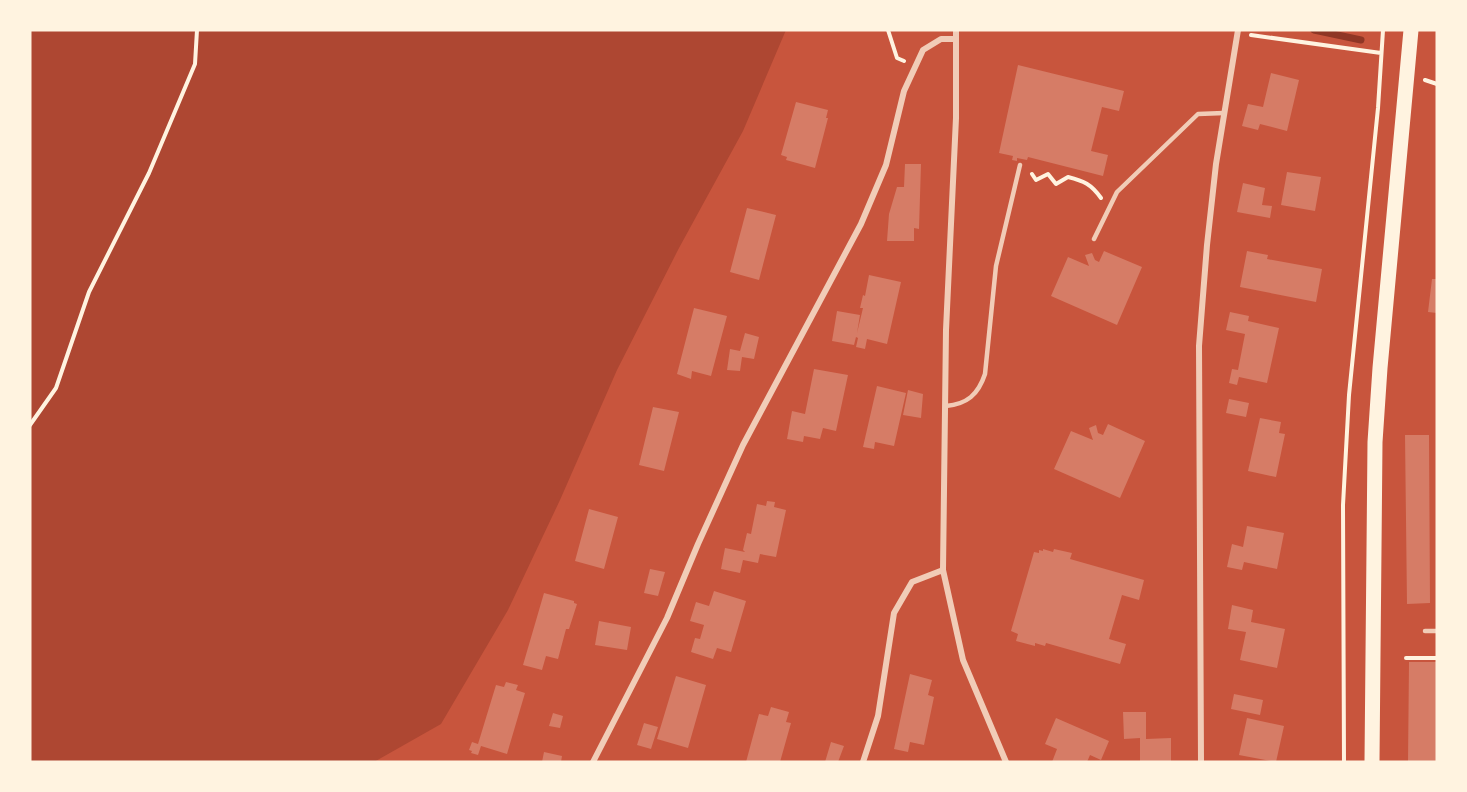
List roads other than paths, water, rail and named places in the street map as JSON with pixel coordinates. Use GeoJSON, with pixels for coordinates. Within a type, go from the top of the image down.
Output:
{"type":"FeatureCollection","features":[{"type":"Feature","properties":{"kind":"main road"},"geometry":{"type":"LineString","coordinates":[[1372,762],[1375,442],[1411,30]]}},
{"type":"Feature","properties":{"kind":"street"},"geometry":{"type":"LineString","coordinates":[[956,30],[956,118],[946,330],[944,570],[963,660],[1006,762]]}},
{"type":"Feature","properties":{"kind":"street"},"geometry":{"type":"LineString","coordinates":[[1201,762],[1199,346],[1208,233],[1237,32]]}},
{"type":"Feature","properties":{"kind":"street"},"geometry":{"type":"LineString","coordinates":[[593,762],[667,618],[743,445],[861,224],[886,165],[904,91],[923,50],[941,39],[956,39]]}},
{"type":"Feature","properties":{"kind":"street"},"geometry":{"type":"LineString","coordinates":[[863,762],[878,716],[894,613],[912,582],[944,570]]}},
{"type":"Feature","properties":{"kind":"lane"},"geometry":{"type":"LineString","coordinates":[[1094,240],[1117,192],[1198,114],[1224,113]]}},
{"type":"Feature","properties":{"kind":"lane"},"geometry":{"type":"LineString","coordinates":[[946,406],[965,402],[974,396],[985,374],[987,334],[996,266],[1020,165]]}},
{"type":"Feature","properties":{"kind":"lane"},"geometry":{"type":"LineString","coordinates":[[1425,631],[1437,631]]}},
{"type":"Feature","properties":{"kind":"waterway"},"geometry":{"type":"LineString","coordinates":[[1314,30],[1361,40]]}}]}
